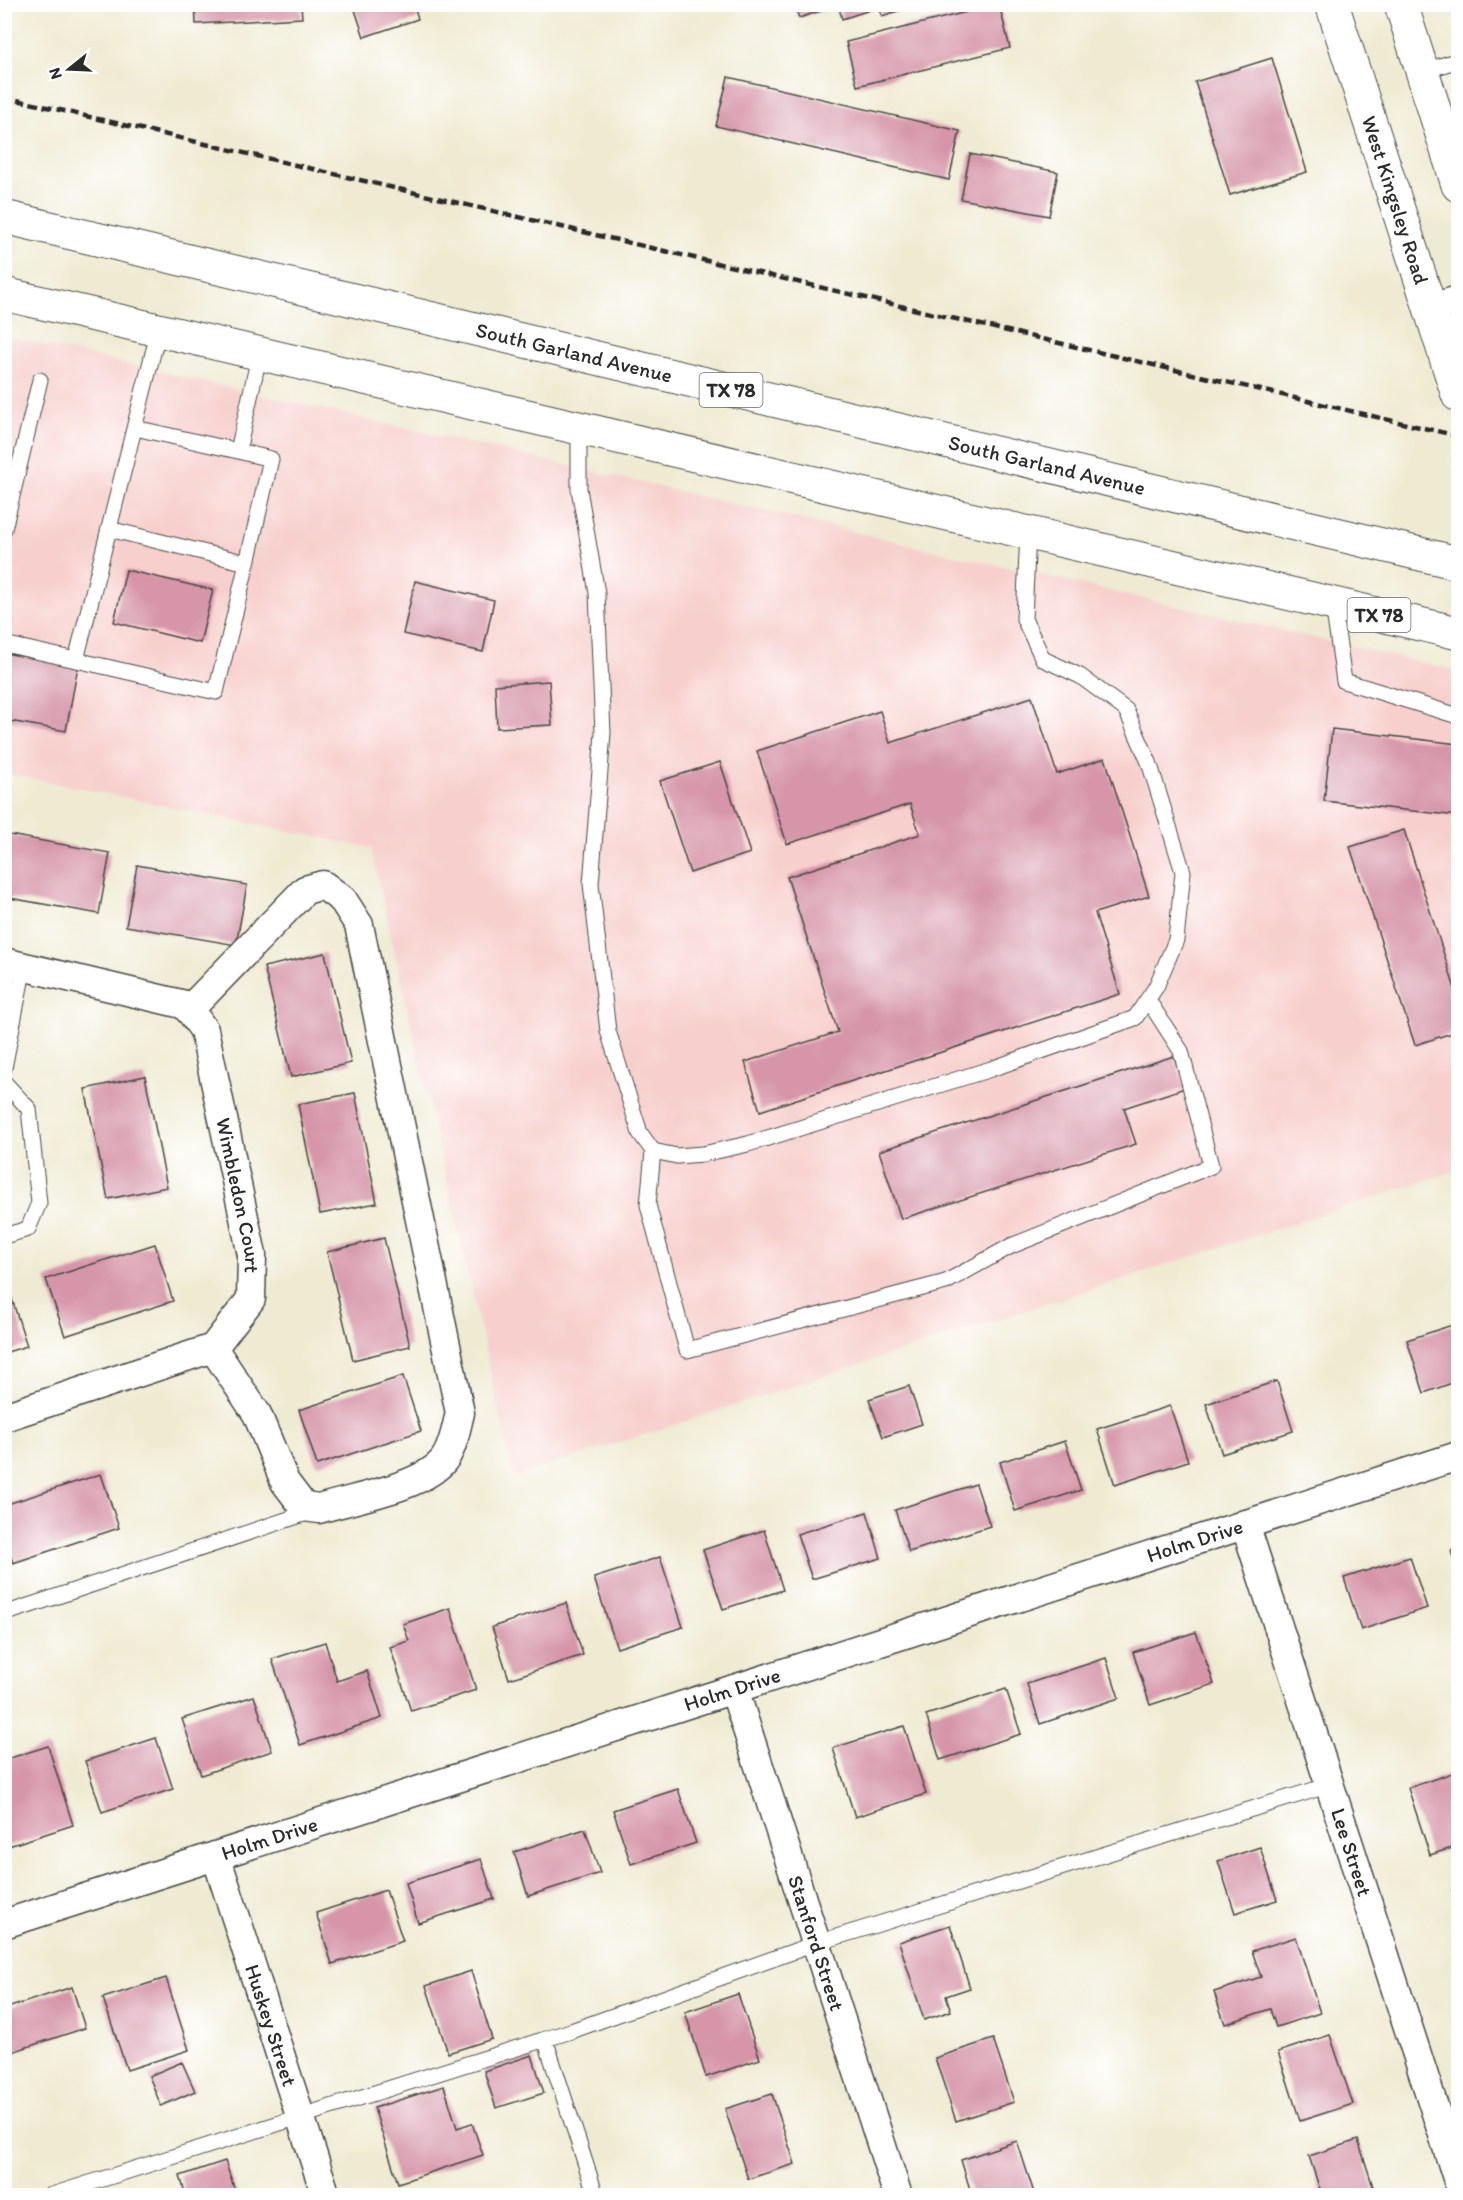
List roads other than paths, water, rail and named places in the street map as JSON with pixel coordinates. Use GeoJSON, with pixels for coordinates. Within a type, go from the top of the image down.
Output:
{"type":"FeatureCollection","features":[{"type":"Feature","properties":{"kind":"main road","name":"West Kingsley Road"},"geometry":{"type":"LineString","coordinates":[[1332,4],[1445,304],[1458,395]]}},
{"type":"Feature","properties":{"kind":"main road"},"geometry":{"type":"LineString","coordinates":[[1401,4],[1458,185]]}},
{"type":"Feature","properties":{"kind":"main road","name":"South Garland Avenue"},"geometry":{"type":"LineString","coordinates":[[4,217],[1458,563]]}},
{"type":"Feature","properties":{"kind":"main road","name":"TX 78"},"geometry":{"type":"LineString","coordinates":[[4,294],[1458,633]]}},
{"type":"Feature","properties":{"kind":"street"},"geometry":{"type":"LineString","coordinates":[[4,1417],[213,1348],[257,1414],[285,1482],[293,1495],[304,1506],[319,1509],[428,1474],[444,1460],[460,1413],[359,925],[343,900],[323,885],[305,890],[189,1010],[186,1005],[14,964]]}},
{"type":"Feature","properties":{"kind":"street","name":"Wimbledon Court"},"geometry":{"type":"LineString","coordinates":[[189,1010],[204,1030],[252,1256],[251,1299],[213,1348]]}},
{"type":"Feature","properties":{"kind":"street","name":"Holm Drive"},"geometry":{"type":"LineString","coordinates":[[4,1924],[1458,1456]]}},
{"type":"Feature","properties":{"kind":"street","name":"Lee Street"},"geometry":{"type":"LineString","coordinates":[[1245,1524],[1458,2181]]}},
{"type":"Feature","properties":{"kind":"street","name":"Stanford Street"},"geometry":{"type":"LineString","coordinates":[[734,1689],[898,2196]]}},
{"type":"Feature","properties":{"kind":"street","name":"Huskey Street"},"geometry":{"type":"LineString","coordinates":[[216,1856],[326,2196]]}},
{"type":"Feature","properties":{"kind":"lane"},"geometry":{"type":"LineString","coordinates":[[1422,72],[1458,60]]}},
{"type":"Feature","properties":{"kind":"lane"},"geometry":{"type":"LineString","coordinates":[[76,660],[159,329]]}},
{"type":"Feature","properties":{"kind":"lane"},"geometry":{"type":"LineString","coordinates":[[238,451],[260,352]]}},
{"type":"Feature","properties":{"kind":"lane"},"geometry":{"type":"LineString","coordinates":[[4,529],[40,380]]}},
{"type":"Feature","properties":{"kind":"lane"},"geometry":{"type":"LineString","coordinates":[[579,427],[579,489],[597,593],[603,734],[591,884],[608,1031],[640,1133],[653,1151],[648,1205],[687,1350],[946,1282],[1011,1246],[1211,1166],[1181,1052],[1148,1000]]}},
{"type":"Feature","properties":{"kind":"lane"},"geometry":{"type":"LineString","coordinates":[[4,644],[216,692],[271,459],[135,428]]}},
{"type":"Feature","properties":{"kind":"lane"},"geometry":{"type":"LineString","coordinates":[[109,529],[247,563]]}},
{"type":"Feature","properties":{"kind":"lane"},"geometry":{"type":"LineString","coordinates":[[653,1151],[677,1156],[703,1154],[759,1140],[991,1069],[1135,1018],[1156,987],[1176,940],[1183,872],[1149,762],[1126,710],[1080,676],[1043,659],[1024,619],[1028,532]]}},
{"type":"Feature","properties":{"kind":"lane"},"geometry":{"type":"LineString","coordinates":[[1333,604],[1344,681],[1458,716]]}},
{"type":"Feature","properties":{"kind":"lane"},"geometry":{"type":"LineString","coordinates":[[4,1068],[14,964]]}},
{"type":"Feature","properties":{"kind":"lane"},"geometry":{"type":"LineString","coordinates":[[4,1082],[29,1108],[39,1203],[28,1229],[4,1236]]}},
{"type":"Feature","properties":{"kind":"lane"},"geometry":{"type":"LineString","coordinates":[[4,1614],[319,1509]]}},
{"type":"Feature","properties":{"kind":"lane"},"geometry":{"type":"LineString","coordinates":[[49,2196],[545,2039],[688,1991],[817,1943],[1330,1785]]}},
{"type":"Feature","properties":{"kind":"lane"},"geometry":{"type":"LineString","coordinates":[[545,2039],[596,2196]]}},
{"type":"Feature","properties":{"kind":"railway"},"geometry":{"type":"LineString","coordinates":[[4,97],[1458,436]]}}]}
